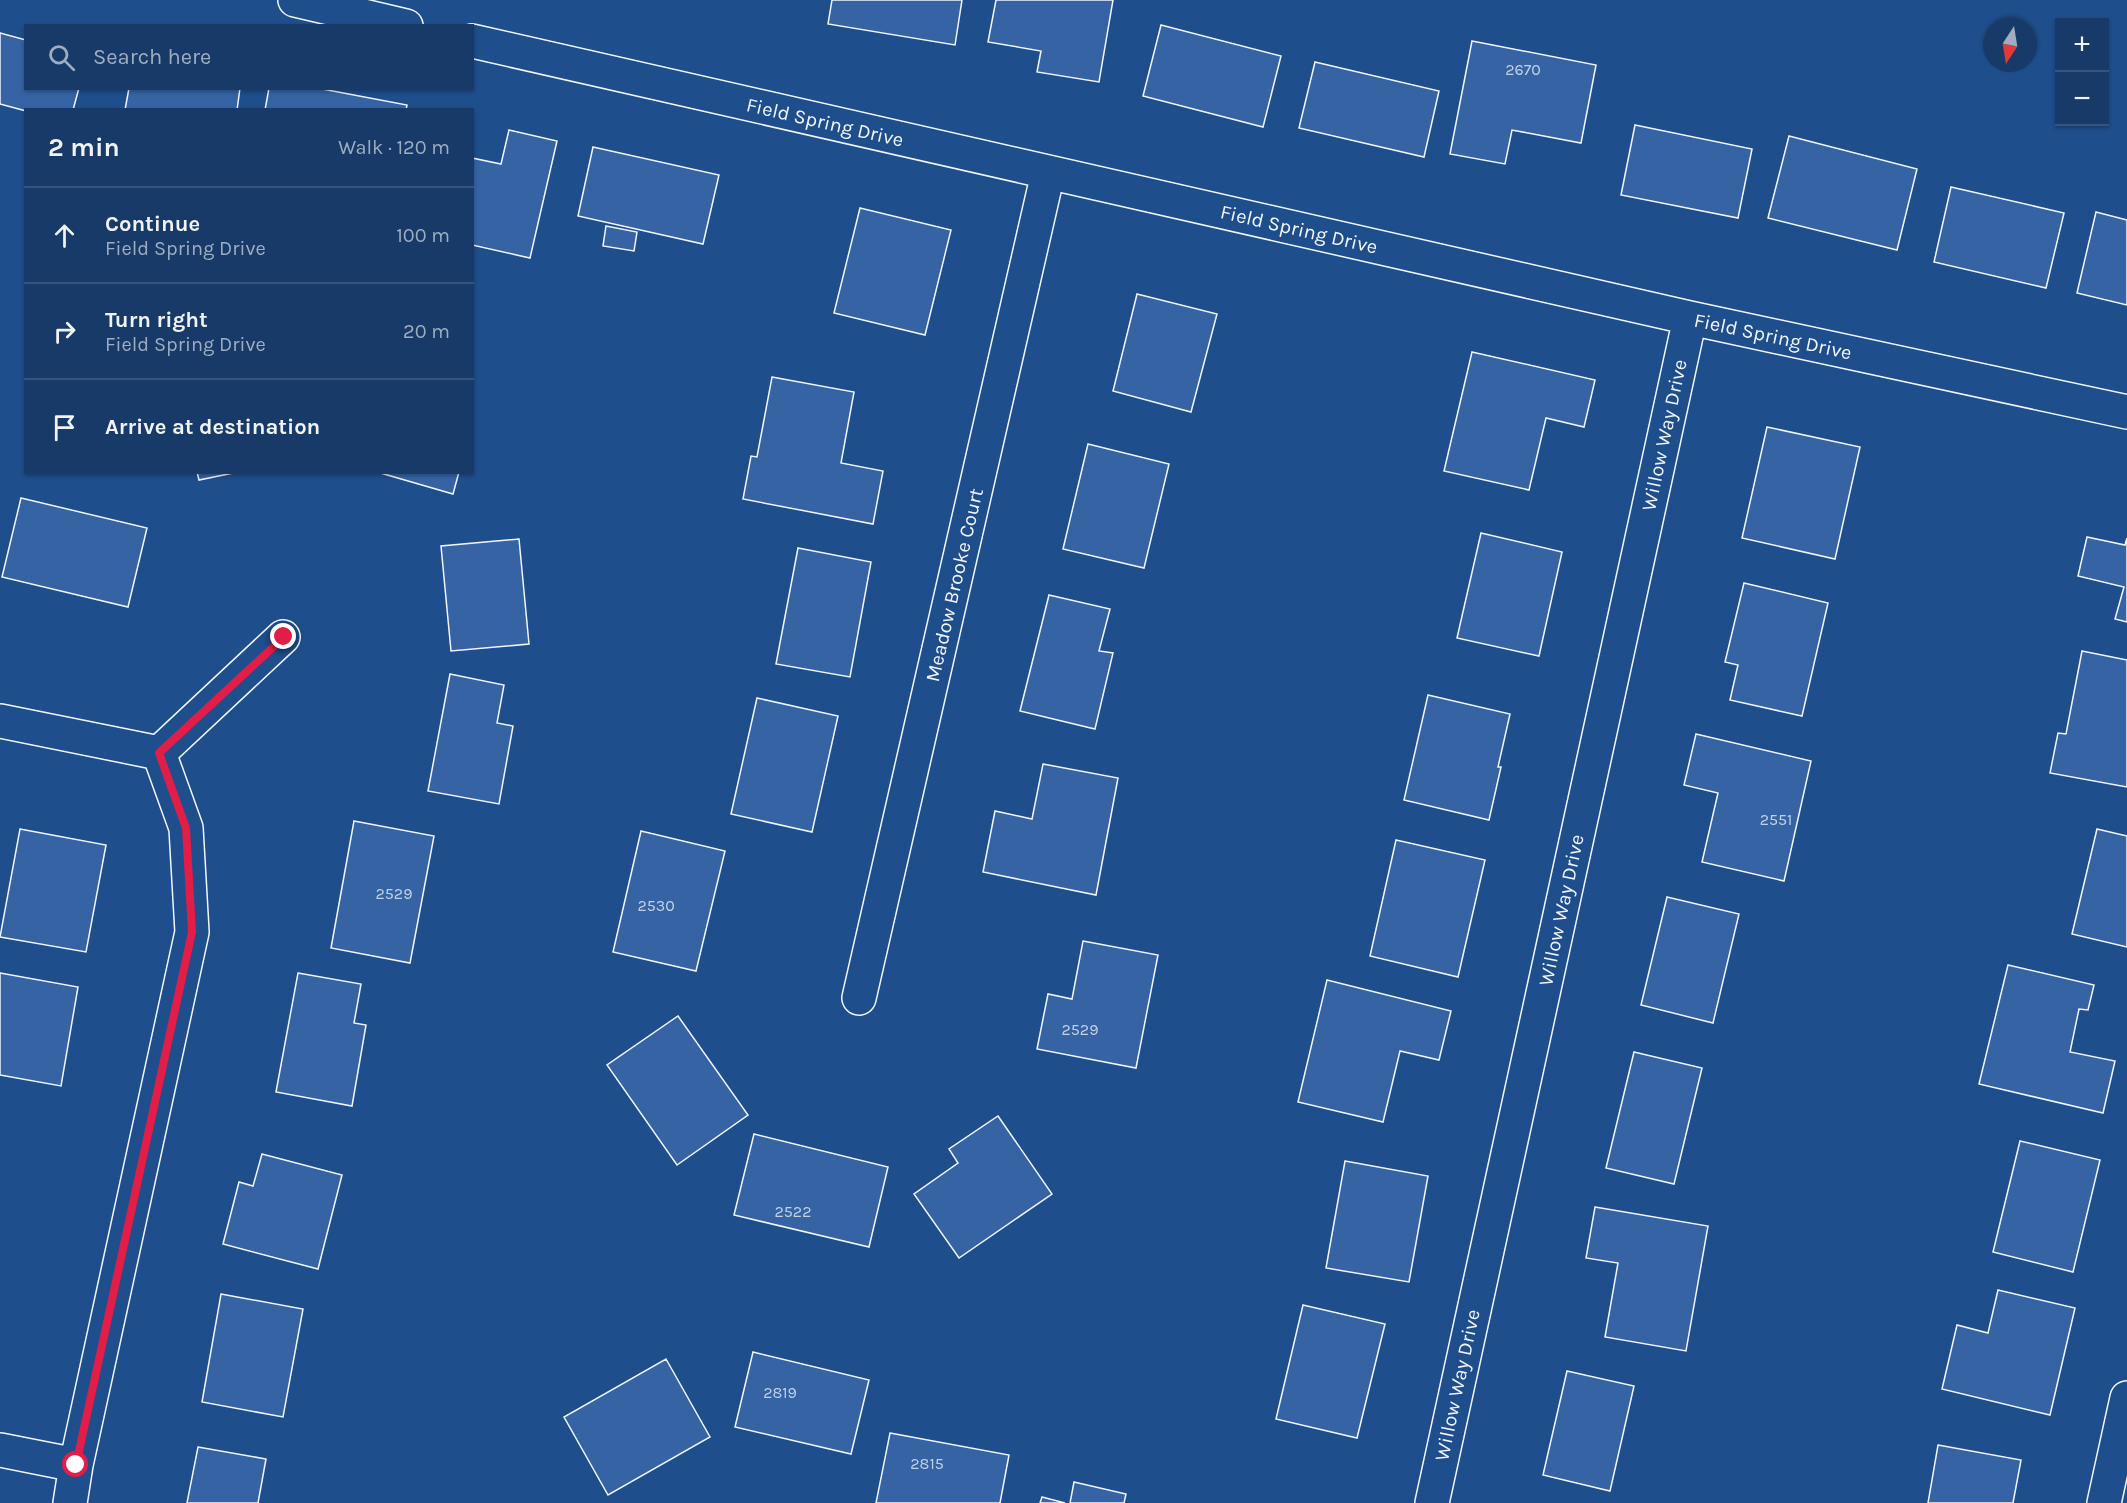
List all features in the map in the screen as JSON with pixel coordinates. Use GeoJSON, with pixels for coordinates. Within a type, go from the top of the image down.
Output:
{"type":"FeatureCollection","features":[{"type":"Feature","properties":{"kind":"street"},"geometry":{"type":"LineString","coordinates":[[295,0],[397,24]]}},
{"type":"Feature","properties":{"kind":"street","name":"Field Spring Drive"},"geometry":{"type":"LineString","coordinates":[[474,41],[1690,318],[2127,412]]}},
{"type":"Feature","properties":{"kind":"street","name":"Meadow Brooke Court"},"geometry":{"type":"LineString","coordinates":[[859,998],[1048,173]]}},
{"type":"Feature","properties":{"kind":"street","name":"Willow Way Drive"},"geometry":{"type":"LineString","coordinates":[[1432,1503],[1690,318]]}},
{"type":"Feature","properties":{"kind":"street"},"geometry":{"type":"LineString","coordinates":[[159,753],[284,637]]}},
{"type":"Feature","properties":{"kind":"street"},"geometry":{"type":"LineString","coordinates":[[0,721],[159,753]]}},
{"type":"Feature","properties":{"kind":"street"},"geometry":{"type":"LineString","coordinates":[[70,1503],[76,1465],[192,932],[186,828],[159,753]]}},
{"type":"Feature","properties":{"kind":"street"},"geometry":{"type":"LineString","coordinates":[[2104,1503],[2127,1398]]}},
{"type":"Feature","properties":{"kind":"street"},"geometry":{"type":"LineString","coordinates":[[0,1450],[76,1465]]}},
{"type":"Feature","properties":{"kind":"building"},"geometry":{"type":"Polygon","coordinates":[[[832,0],[962,0],[955,45],[828,24],[832,0]]]}},
{"type":"Feature","properties":{"kind":"building"},"geometry":{"type":"Polygon","coordinates":[[[996,0],[1113,0],[1099,82],[1037,72],[1041,51],[988,42],[996,0]]]}},
{"type":"Feature","properties":{"kind":"building"},"geometry":{"type":"Polygon","coordinates":[[[1161,25],[1281,56],[1263,127],[1143,96],[1161,25]]]}},
{"type":"Feature","properties":{"kind":"building"},"geometry":{"type":"Polygon","coordinates":[[[0,33],[24,39],[24,90],[78,90],[74,108],[24,108],[24,110],[0,104],[0,33]]]}},
{"type":"Feature","properties":{"kind":"building"},"geometry":{"type":"Polygon","coordinates":[[[1472,41],[1596,65],[1581,143],[1512,130],[1505,164],[1450,154],[1472,41]]]}},
{"type":"Feature","properties":{"kind":"building"},"geometry":{"type":"Polygon","coordinates":[[[1315,62],[1439,91],[1424,157],[1299,128],[1315,62]]]}},
{"type":"Feature","properties":{"kind":"building"},"geometry":{"type":"Polygon","coordinates":[[[129,90],[240,90],[237,108],[125,108],[129,90]]]}},
{"type":"Feature","properties":{"kind":"building"},"geometry":{"type":"Polygon","coordinates":[[[269,90],[328,90],[407,105],[406,108],[265,108],[269,90]]]}},
{"type":"Feature","properties":{"kind":"building"},"geometry":{"type":"Polygon","coordinates":[[[1635,125],[1752,149],[1738,218],[1621,195],[1635,125]]]}},
{"type":"Feature","properties":{"kind":"building"},"geometry":{"type":"Polygon","coordinates":[[[509,130],[557,141],[530,258],[474,245],[474,158],[501,164],[509,130]]]}},
{"type":"Feature","properties":{"kind":"building"},"geometry":{"type":"Polygon","coordinates":[[[1789,136],[1917,169],[1897,250],[1768,218],[1789,136]]]}},
{"type":"Feature","properties":{"kind":"building"},"geometry":{"type":"Polygon","coordinates":[[[593,147],[719,175],[703,244],[578,216],[593,147]]]}},
{"type":"Feature","properties":{"kind":"building"},"geometry":{"type":"Polygon","coordinates":[[[1951,187],[2064,213],[2046,288],[1934,262],[1951,187]]]}},
{"type":"Feature","properties":{"kind":"building"},"geometry":{"type":"Polygon","coordinates":[[[860,208],[951,230],[925,335],[834,313],[860,208]]]}},
{"type":"Feature","properties":{"kind":"building"},"geometry":{"type":"Polygon","coordinates":[[[2096,212],[2127,220],[2127,305],[2077,293],[2096,212]]]}},
{"type":"Feature","properties":{"kind":"building"},"geometry":{"type":"Polygon","coordinates":[[[606,226],[637,232],[634,251],[603,246],[606,226]]]}},
{"type":"Feature","properties":{"kind":"building"},"geometry":{"type":"Polygon","coordinates":[[[1137,294],[1217,314],[1191,412],[1113,391],[1137,294]]]}},
{"type":"Feature","properties":{"kind":"building"},"geometry":{"type":"Polygon","coordinates":[[[1472,352],[1595,380],[1584,427],[1546,418],[1529,490],[1444,471],[1472,352]]]}},
{"type":"Feature","properties":{"kind":"building"},"geometry":{"type":"Polygon","coordinates":[[[772,377],[854,392],[841,463],[883,471],[873,524],[743,499],[751,456],[757,457],[772,377]]]}},
{"type":"Feature","properties":{"kind":"building"},"geometry":{"type":"Polygon","coordinates":[[[1767,427],[1860,447],[1835,559],[1742,538],[1767,427]]]}},
{"type":"Feature","properties":{"kind":"building"},"geometry":{"type":"Polygon","coordinates":[[[1088,444],[1169,464],[1144,568],[1063,549],[1088,444]]]}},
{"type":"Feature","properties":{"kind":"building"},"geometry":{"type":"Polygon","coordinates":[[[198,474],[228,474],[199,480],[198,474]]]}},
{"type":"Feature","properties":{"kind":"building"},"geometry":{"type":"Polygon","coordinates":[[[384,474],[458,474],[453,494],[384,474]]]}},
{"type":"Feature","properties":{"kind":"building"},"geometry":{"type":"Polygon","coordinates":[[[21,498],[147,528],[128,607],[2,577],[21,498]]]}},
{"type":"Feature","properties":{"kind":"building"},"geometry":{"type":"Polygon","coordinates":[[[1481,533],[1562,552],[1539,656],[1457,638],[1481,533]]]}},
{"type":"Feature","properties":{"kind":"building"},"geometry":{"type":"Polygon","coordinates":[[[2087,537],[2125,545],[2127,538],[2127,622],[2115,619],[2124,587],[2078,576],[2087,537]]]}},
{"type":"Feature","properties":{"kind":"building"},"geometry":{"type":"Polygon","coordinates":[[[519,539],[529,644],[451,651],[441,546],[519,539]]]}},
{"type":"Feature","properties":{"kind":"building"},"geometry":{"type":"Polygon","coordinates":[[[798,548],[871,562],[850,677],[776,664],[798,548]]]}},
{"type":"Feature","properties":{"kind":"building"},"geometry":{"type":"Polygon","coordinates":[[[1744,583],[1828,603],[1802,716],[1730,700],[1738,665],[1725,662],[1744,583]]]}},
{"type":"Feature","properties":{"kind":"building"},"geometry":{"type":"Polygon","coordinates":[[[1049,595],[1110,609],[1099,651],[1113,653],[1095,729],[1020,711],[1049,595]]]}},
{"type":"Feature","properties":{"kind":"building"},"geometry":{"type":"Polygon","coordinates":[[[2082,651],[2127,660],[2127,787],[2050,773],[2058,733],[2066,734],[2082,651]]]}},
{"type":"Feature","properties":{"kind":"building"},"geometry":{"type":"Polygon","coordinates":[[[450,674],[504,685],[497,723],[513,726],[499,804],[428,791],[450,674]]]}},
{"type":"Feature","properties":{"kind":"building"},"geometry":{"type":"Polygon","coordinates":[[[1428,695],[1510,714],[1489,820],[1404,800],[1428,695]]]}},
{"type":"Feature","properties":{"kind":"building"},"geometry":{"type":"Polygon","coordinates":[[[757,698],[838,716],[812,832],[731,814],[757,698]]]}},
{"type":"Feature","properties":{"kind":"building"},"geometry":{"type":"Polygon","coordinates":[[[1696,734],[1811,761],[1784,881],[1702,862],[1718,793],[1684,785],[1696,734]]]}},
{"type":"Feature","properties":{"kind":"building"},"geometry":{"type":"Polygon","coordinates":[[[1043,764],[1118,778],[1096,895],[983,872],[995,811],[1032,819],[1043,764]]]}},
{"type":"Feature","properties":{"kind":"building"},"geometry":{"type":"Polygon","coordinates":[[[354,821],[434,836],[410,963],[331,948],[354,821]]]}},
{"type":"Feature","properties":{"kind":"building"},"geometry":{"type":"Polygon","coordinates":[[[20,829],[106,845],[86,952],[0,937],[20,829]]]}},
{"type":"Feature","properties":{"kind":"building"},"geometry":{"type":"Polygon","coordinates":[[[2097,829],[2127,836],[2127,947],[2072,934],[2097,829]]]}},
{"type":"Feature","properties":{"kind":"building"},"geometry":{"type":"Polygon","coordinates":[[[641,831],[725,851],[696,971],[613,952],[641,831]]]}},
{"type":"Feature","properties":{"kind":"building"},"geometry":{"type":"Polygon","coordinates":[[[1396,840],[1485,860],[1458,977],[1370,956],[1396,840]]]}},
{"type":"Feature","properties":{"kind":"building"},"geometry":{"type":"Polygon","coordinates":[[[1667,897],[1739,914],[1713,1023],[1641,1005],[1667,897]]]}},
{"type":"Feature","properties":{"kind":"building"},"geometry":{"type":"Polygon","coordinates":[[[1083,941],[1158,955],[1136,1068],[1037,1049],[1048,994],[1072,999],[1083,941]]]}},
{"type":"Feature","properties":{"kind":"building"},"geometry":{"type":"Polygon","coordinates":[[[2008,965],[2094,985],[2088,1010],[2079,1009],[2070,1052],[2115,1061],[2103,1113],[1979,1084],[2008,965]]]}},
{"type":"Feature","properties":{"kind":"building"},"geometry":{"type":"Polygon","coordinates":[[[0,973],[78,987],[61,1086],[0,1075],[0,973]]]}},
{"type":"Feature","properties":{"kind":"building"},"geometry":{"type":"Polygon","coordinates":[[[298,973],[361,984],[354,1023],[366,1025],[352,1106],[276,1092],[298,973]]]}},
{"type":"Feature","properties":{"kind":"building"},"geometry":{"type":"Polygon","coordinates":[[[1327,980],[1451,1011],[1439,1060],[1400,1051],[1383,1122],[1298,1102],[1327,980]]]}},
{"type":"Feature","properties":{"kind":"building"},"geometry":{"type":"Polygon","coordinates":[[[678,1016],[748,1115],[677,1165],[607,1065],[678,1016]]]}},
{"type":"Feature","properties":{"kind":"building"},"geometry":{"type":"Polygon","coordinates":[[[1634,1052],[1702,1068],[1674,1184],[1606,1168],[1634,1052]]]}},
{"type":"Feature","properties":{"kind":"building"},"geometry":{"type":"Polygon","coordinates":[[[998,1116],[1052,1194],[959,1258],[914,1194],[958,1163],[949,1149],[998,1116]]]}},
{"type":"Feature","properties":{"kind":"building"},"geometry":{"type":"Polygon","coordinates":[[[754,1134],[888,1167],[869,1247],[734,1215],[754,1134]]]}},
{"type":"Feature","properties":{"kind":"building"},"geometry":{"type":"Polygon","coordinates":[[[2020,1141],[2100,1160],[2073,1272],[1993,1252],[2020,1141]]]}},
{"type":"Feature","properties":{"kind":"building"},"geometry":{"type":"Polygon","coordinates":[[[262,1154],[342,1175],[318,1269],[223,1244],[239,1182],[253,1186],[262,1154]]]}},
{"type":"Feature","properties":{"kind":"building"},"geometry":{"type":"Polygon","coordinates":[[[1345,1161],[1428,1176],[1409,1282],[1326,1268],[1345,1161]]]}},
{"type":"Feature","properties":{"kind":"building"},"geometry":{"type":"Polygon","coordinates":[[[1595,1207],[1708,1226],[1686,1351],[1605,1337],[1618,1263],[1586,1258],[1595,1207]]]}},
{"type":"Feature","properties":{"kind":"building"},"geometry":{"type":"Polygon","coordinates":[[[1998,1290],[2075,1308],[2050,1415],[1942,1389],[1957,1325],[1988,1333],[1998,1290]]]}},
{"type":"Feature","properties":{"kind":"building"},"geometry":{"type":"Polygon","coordinates":[[[221,1294],[303,1309],[283,1417],[202,1402],[221,1294]]]}},
{"type":"Feature","properties":{"kind":"building"},"geometry":{"type":"Polygon","coordinates":[[[1303,1305],[1385,1324],[1357,1438],[1276,1419],[1303,1305]]]}},
{"type":"Feature","properties":{"kind":"building"},"geometry":{"type":"Polygon","coordinates":[[[753,1352],[869,1380],[851,1454],[735,1427],[753,1352]]]}},
{"type":"Feature","properties":{"kind":"building"},"geometry":{"type":"Polygon","coordinates":[[[666,1359],[710,1437],[608,1495],[564,1417],[666,1359]]]}},
{"type":"Feature","properties":{"kind":"building"},"geometry":{"type":"Polygon","coordinates":[[[1567,1371],[1634,1386],[1610,1491],[1543,1475],[1567,1371]]]}},
{"type":"Feature","properties":{"kind":"building"},"geometry":{"type":"Polygon","coordinates":[[[890,1433],[1009,1455],[1000,1503],[876,1503],[890,1433]]]}},
{"type":"Feature","properties":{"kind":"building"},"geometry":{"type":"Polygon","coordinates":[[[1938,1445],[2021,1460],[2013,1503],[1928,1503],[1938,1445]]]}},
{"type":"Feature","properties":{"kind":"building"},"geometry":{"type":"Polygon","coordinates":[[[198,1447],[266,1459],[258,1503],[187,1503],[198,1447]]]}},
{"type":"Feature","properties":{"kind":"building"},"geometry":{"type":"Polygon","coordinates":[[[1074,1482],[1126,1494],[1124,1503],[1070,1503],[1074,1482]]]}},
{"type":"Feature","properties":{"kind":"building"},"geometry":{"type":"Polygon","coordinates":[[[1042,1497],[1065,1503],[1040,1503],[1042,1497]]]}},
{"type":"Feature","properties":{"kind":"route"},"geometry":{"type":"LineString","coordinates":[[76,1465],[192,932],[186,828],[159,753],[284,637]]}}]}
